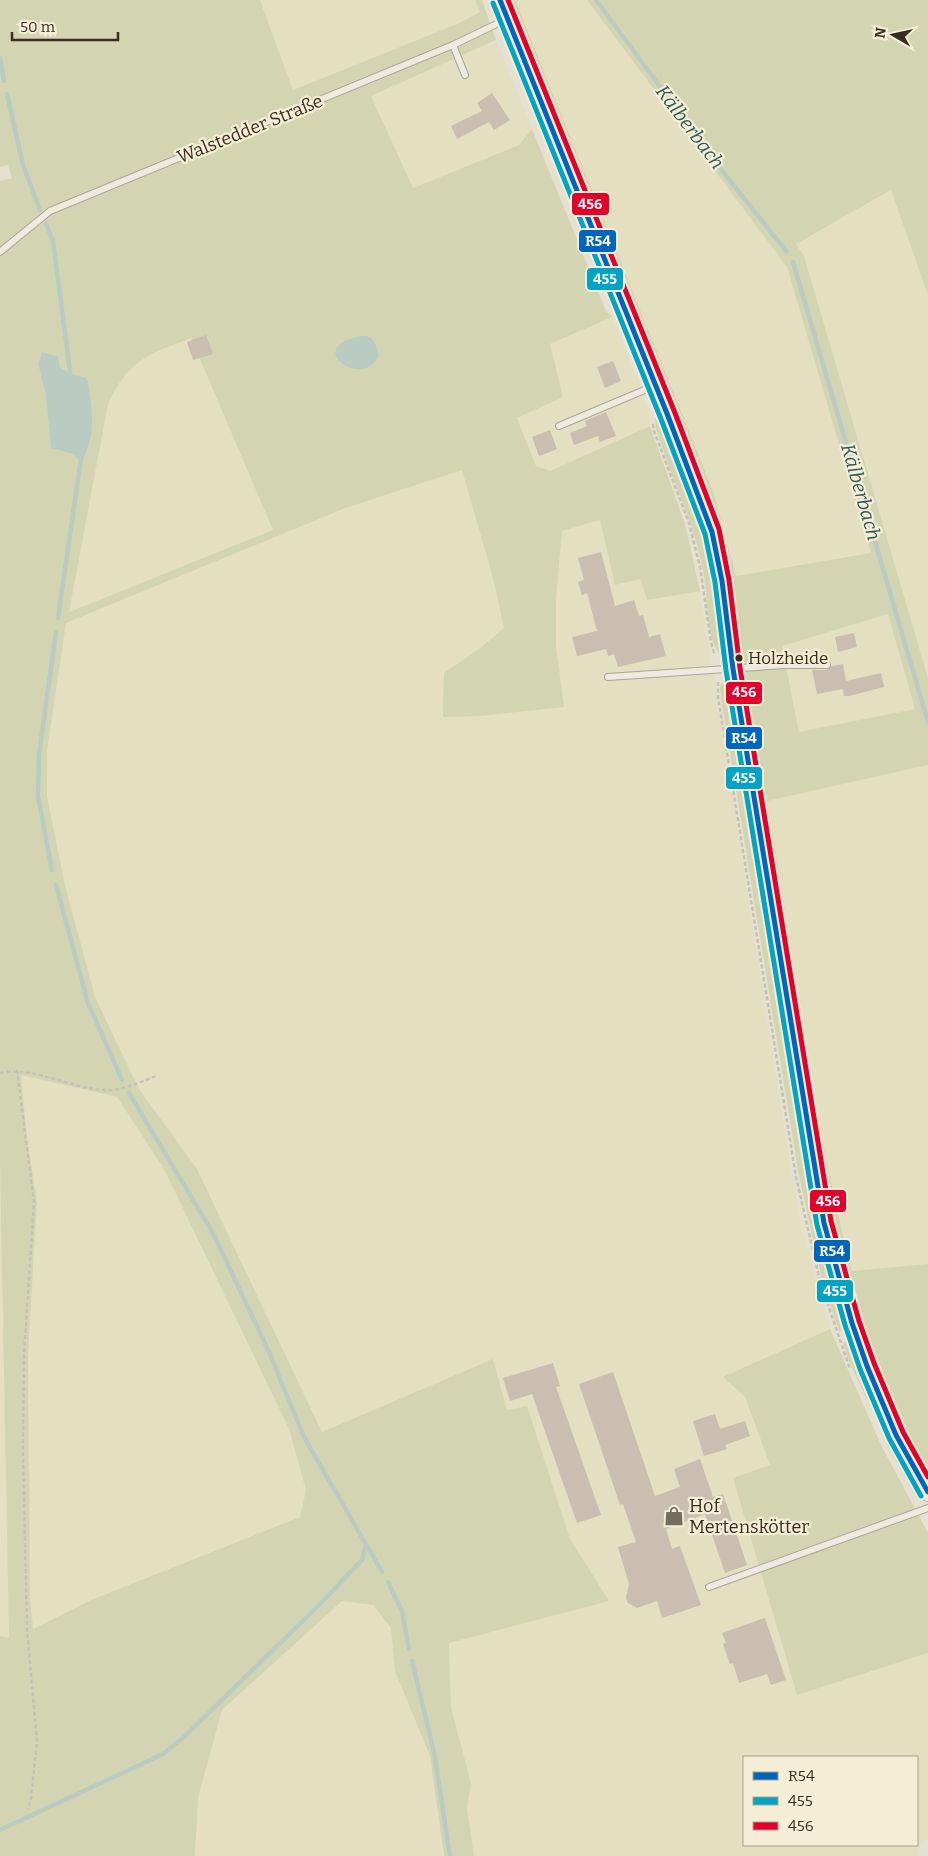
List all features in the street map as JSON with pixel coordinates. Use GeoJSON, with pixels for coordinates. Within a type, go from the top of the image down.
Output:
{"type":"FeatureCollection","features":[{"type":"Feature","properties":{"kind":"main road"},"geometry":{"type":"LineString","coordinates":[[500,0],[712,532],[722,581],[725,669],[824,1223],[852,1323],[867,1366],[896,1435],[928,1492]]}},
{"type":"Feature","properties":{"kind":"lane","name":"Walstedder Straße"},"geometry":{"type":"LineString","coordinates":[[0,252],[50,211],[454,45],[508,19]]}},
{"type":"Feature","properties":{"kind":"lane"},"geometry":{"type":"LineString","coordinates":[[454,45],[465,75]]}},
{"type":"Feature","properties":{"kind":"lane"},"geometry":{"type":"LineString","coordinates":[[558,426],[655,386]]}},
{"type":"Feature","properties":{"kind":"lane"},"geometry":{"type":"LineString","coordinates":[[608,677],[785,665],[828,665]]}},
{"type":"Feature","properties":{"kind":"lane"},"geometry":{"type":"LineString","coordinates":[[709,1587],[928,1508]]}},
{"type":"Feature","properties":{"kind":"path"},"geometry":{"type":"LineString","coordinates":[[652,417],[654,431],[691,532],[700,567],[711,642],[725,669],[718,697],[796,1177],[820,1281],[852,1373]]}},
{"type":"Feature","properties":{"kind":"path"},"geometry":{"type":"LineString","coordinates":[[18,1070],[34,1202],[24,1355],[23,1448],[27,1629],[37,1742],[31,1800],[28,1809]]}},
{"type":"Feature","properties":{"kind":"path"},"geometry":{"type":"LineString","coordinates":[[0,1073],[18,1070],[94,1089],[114,1090],[156,1076]]}},
{"type":"Feature","properties":{"kind":"shaded area"},"geometry":{"type":"Polygon","coordinates":[[[260,0],[475,0],[480,12],[457,24],[293,90],[260,0]]]}},
{"type":"Feature","properties":{"kind":"shaded area"},"geometry":{"type":"Polygon","coordinates":[[[515,0],[587,0],[787,267],[872,554],[736,576],[714,494],[515,0]]]}},
{"type":"Feature","properties":{"kind":"shaded area"},"geometry":{"type":"Polygon","coordinates":[[[496,40],[532,129],[519,145],[413,189],[371,96],[496,40]]]}},
{"type":"Feature","properties":{"kind":"shaded area"},"geometry":{"type":"Polygon","coordinates":[[[892,190],[928,295],[928,680],[796,243],[892,190]]]}},
{"type":"Feature","properties":{"kind":"shaded area"},"geometry":{"type":"Polygon","coordinates":[[[612,317],[649,410],[650,426],[550,471],[536,466],[517,417],[549,403],[549,344],[612,317]]]}},
{"type":"Feature","properties":{"kind":"shaded area"},"geometry":{"type":"Polygon","coordinates":[[[362,336],[372,339],[379,355],[372,364],[364,369],[346,366],[339,361],[336,355],[337,348],[345,341],[362,336]]]}},
{"type":"Feature","properties":{"kind":"shaded area"},"geometry":{"type":"Polygon","coordinates":[[[191,337],[273,530],[68,612],[108,404],[116,387],[134,364],[150,353],[191,337]]]}},
{"type":"Feature","properties":{"kind":"shaded area"},"geometry":{"type":"Polygon","coordinates":[[[42,352],[58,356],[60,367],[70,374],[85,377],[88,381],[92,423],[89,442],[81,463],[74,454],[51,448],[46,395],[38,364],[42,352]]]}},
{"type":"Feature","properties":{"kind":"shaded area"},"geometry":{"type":"Polygon","coordinates":[[[462,470],[493,578],[504,628],[479,649],[564,707],[556,646],[556,599],[562,531],[601,520],[615,585],[640,579],[647,600],[700,591],[792,1178],[802,1227],[830,1329],[723,1377],[745,1397],[770,1465],[734,1478],[797,1695],[928,1653],[928,1839],[918,1843],[918,1756],[743,1756],[743,1846],[918,1846],[920,1856],[474,1856],[467,1807],[471,1783],[451,1708],[449,1643],[609,1601],[570,1539],[527,1406],[507,1410],[493,1359],[322,1433],[197,1169],[139,1089],[95,997],[65,885],[47,796],[47,751],[66,623],[343,509],[462,470]]]}},
{"type":"Feature","properties":{"kind":"shaded area"},"geometry":{"type":"Polygon","coordinates":[[[888,614],[915,709],[799,733],[781,646],[888,614]]]}},
{"type":"Feature","properties":{"kind":"shaded area"},"geometry":{"type":"Polygon","coordinates":[[[928,765],[928,1264],[852,1272],[838,1219],[821,1131],[767,800],[928,765]]]}},
{"type":"Feature","properties":{"kind":"shaded area"},"geometry":{"type":"Polygon","coordinates":[[[21,1074],[102,1095],[117,1097],[164,1169],[289,1429],[306,1490],[300,1517],[91,1600],[32,1629],[30,1595],[28,1354],[37,1202],[27,1138],[21,1074]]]}},
{"type":"Feature","properties":{"kind":"shaded area"},"geometry":{"type":"Polygon","coordinates":[[[0,1163],[9,1638],[0,1636],[0,1163]]]}},
{"type":"Feature","properties":{"kind":"shaded area"},"geometry":{"type":"Polygon","coordinates":[[[341,1601],[373,1605],[391,1628],[395,1671],[430,1756],[443,1856],[195,1856],[198,1798],[222,1710],[341,1601]]]}},
{"type":"Feature","properties":{"kind":"green space"},"geometry":{"type":"Polygon","coordinates":[[[0,0],[260,0],[293,90],[457,24],[480,12],[475,0],[482,0],[496,40],[371,96],[413,188],[519,145],[532,129],[606,311],[612,317],[550,344],[563,397],[517,418],[536,466],[550,471],[650,426],[685,524],[700,591],[647,600],[640,579],[615,585],[600,520],[562,531],[556,599],[556,646],[564,707],[481,716],[443,717],[444,673],[479,649],[504,628],[493,578],[462,470],[343,509],[66,623],[47,751],[47,796],[65,885],[95,997],[139,1089],[197,1169],[322,1432],[493,1359],[507,1410],[527,1406],[570,1539],[609,1601],[449,1643],[451,1708],[471,1783],[467,1808],[474,1856],[444,1856],[430,1756],[395,1671],[391,1628],[373,1605],[342,1601],[222,1710],[198,1798],[195,1856],[0,1856],[0,1636],[9,1638],[0,1163],[0,181],[12,178],[8,165],[0,167],[0,0]],[[191,338],[141,360],[132,368],[116,389],[108,404],[69,612],[273,530],[191,338]],[[42,352],[38,364],[46,395],[85,377],[69,374],[60,367],[58,356],[42,352]],[[21,1075],[27,1138],[37,1202],[28,1354],[30,1595],[33,1629],[91,1600],[300,1517],[306,1490],[289,1429],[164,1169],[117,1097],[21,1075]]]}},
{"type":"Feature","properties":{"kind":"green space"},"geometry":{"type":"Polygon","coordinates":[[[506,0],[515,0],[697,451],[714,494],[736,576],[871,553],[787,267],[587,0],[928,0],[928,295],[891,190],[796,244],[804,256],[928,678],[928,765],[767,801],[814,1096],[825,1155],[852,1271],[928,1264],[928,1478],[903,1432],[874,1363],[830,1223],[742,674],[748,672],[746,663],[740,659],[728,580],[506,0]],[[888,614],[782,646],[799,732],[915,709],[888,614]]]}},
{"type":"Feature","properties":{"kind":"green space"},"geometry":{"type":"Polygon","coordinates":[[[659,412],[701,519],[714,577],[723,658],[717,651],[710,632],[705,582],[696,543],[656,429],[655,414],[659,412]]]}},
{"type":"Feature","properties":{"kind":"green space"},"geometry":{"type":"Polygon","coordinates":[[[723,681],[729,683],[846,1329],[839,1331],[822,1279],[799,1176],[721,698],[720,688],[723,681]]]}},
{"type":"Feature","properties":{"kind":"green space"},"geometry":{"type":"Polygon","coordinates":[[[830,1329],[881,1445],[928,1533],[928,1653],[797,1695],[733,1478],[770,1465],[745,1397],[723,1377],[830,1329]]]}},
{"type":"Feature","properties":{"kind":"green space"},"geometry":{"type":"Polygon","coordinates":[[[852,1339],[877,1407],[875,1411],[871,1407],[850,1364],[843,1343],[852,1339]]]}},
{"type":"Feature","properties":{"kind":"green space"},"geometry":{"type":"Polygon","coordinates":[[[879,1421],[883,1422],[920,1491],[918,1500],[888,1447],[879,1421]]]}},
{"type":"Feature","properties":{"kind":"building"},"geometry":{"type":"Polygon","coordinates":[[[492,93],[510,120],[494,130],[489,122],[457,139],[451,126],[482,111],[477,103],[492,93]]]}},
{"type":"Feature","properties":{"kind":"building"},"geometry":{"type":"Polygon","coordinates":[[[206,335],[213,354],[193,360],[187,342],[206,335]]]}},
{"type":"Feature","properties":{"kind":"building"},"geometry":{"type":"Polygon","coordinates":[[[613,361],[621,381],[605,388],[597,367],[613,361]]]}},
{"type":"Feature","properties":{"kind":"building"},"geometry":{"type":"Polygon","coordinates":[[[606,412],[616,436],[600,442],[598,436],[574,445],[570,433],[587,426],[585,421],[606,412]]]}},
{"type":"Feature","properties":{"kind":"building"},"geometry":{"type":"Polygon","coordinates":[[[550,430],[557,449],[539,456],[532,437],[550,430]]]}},
{"type":"Feature","properties":{"kind":"building"},"geometry":{"type":"Polygon","coordinates":[[[601,552],[615,606],[634,600],[639,616],[643,615],[649,637],[660,634],[666,656],[618,667],[614,654],[608,656],[606,649],[577,656],[572,637],[597,631],[587,593],[582,595],[578,582],[584,580],[578,558],[601,552]]]}},
{"type":"Feature","properties":{"kind":"building"},"geometry":{"type":"Polygon","coordinates":[[[854,633],[857,647],[838,652],[835,637],[854,633]]]}},
{"type":"Feature","properties":{"kind":"building"},"geometry":{"type":"Polygon","coordinates":[[[843,664],[846,681],[881,673],[884,687],[849,696],[844,696],[843,689],[817,694],[812,670],[827,670],[832,666],[843,664]]]}},
{"type":"Feature","properties":{"kind":"building"},"geometry":{"type":"Polygon","coordinates":[[[553,1363],[560,1386],[556,1387],[601,1515],[577,1523],[532,1394],[510,1401],[503,1378],[553,1363]]]}},
{"type":"Feature","properties":{"kind":"building"},"geometry":{"type":"Polygon","coordinates":[[[613,1372],[655,1496],[680,1487],[674,1469],[700,1459],[713,1497],[723,1494],[747,1565],[725,1573],[705,1514],[666,1529],[672,1549],[680,1546],[701,1605],[662,1618],[657,1601],[637,1608],[628,1603],[626,1598],[629,1584],[618,1547],[636,1542],[623,1504],[620,1505],[579,1384],[613,1372]]]}},
{"type":"Feature","properties":{"kind":"building"},"geometry":{"type":"Polygon","coordinates":[[[715,1414],[720,1429],[745,1421],[750,1436],[725,1445],[727,1449],[704,1456],[693,1421],[715,1414]]]}},
{"type":"Feature","properties":{"kind":"building"},"geometry":{"type":"Polygon","coordinates":[[[765,1618],[786,1680],[771,1685],[767,1674],[739,1683],[733,1663],[730,1664],[723,1644],[726,1643],[722,1633],[765,1618]]]}},
{"type":"Feature","properties":{"kind":"waterway","name":"Kälberbach"},"geometry":{"type":"LineString","coordinates":[[596,0],[727,177],[786,251]]}},
{"type":"Feature","properties":{"kind":"waterway"},"geometry":{"type":"LineString","coordinates":[[0,58],[4,81]]}},
{"type":"Feature","properties":{"kind":"waterway"},"geometry":{"type":"LineString","coordinates":[[7,94],[23,165],[40,210]]}},
{"type":"Feature","properties":{"kind":"waterway"},"geometry":{"type":"LineString","coordinates":[[46,224],[53,241],[71,379]]}},
{"type":"Feature","properties":{"kind":"waterway","name":"Kälberbach"},"geometry":{"type":"LineString","coordinates":[[793,262],[928,722]]}},
{"type":"Feature","properties":{"kind":"waterway"},"geometry":{"type":"LineString","coordinates":[[58,618],[81,458]]}},
{"type":"Feature","properties":{"kind":"waterway"},"geometry":{"type":"LineString","coordinates":[[52,870],[38,796],[39,754],[56,632]]}},
{"type":"Feature","properties":{"kind":"waterway"},"geometry":{"type":"LineString","coordinates":[[56,885],[88,1003],[122,1080]]}},
{"type":"Feature","properties":{"kind":"waterway"},"geometry":{"type":"LineString","coordinates":[[129,1093],[213,1233],[269,1352],[304,1437],[382,1572]]}},
{"type":"Feature","properties":{"kind":"waterway"},"geometry":{"type":"LineString","coordinates":[[0,1830],[163,1754],[184,1737],[319,1605],[362,1560],[366,1545]]}},
{"type":"Feature","properties":{"kind":"waterway"},"geometry":{"type":"LineString","coordinates":[[388,1582],[402,1611],[409,1649]]}},
{"type":"Feature","properties":{"kind":"waterway"},"geometry":{"type":"LineString","coordinates":[[412,1661],[434,1752],[450,1856]]}},
{"type":"Feature","properties":{"kind":"transit line","name":"R54"},"geometry":{"type":"LineString","coordinates":[[500,0],[668,416],[712,532],[722,581],[733,669],[824,1223],[852,1323],[867,1366],[896,1435],[928,1492]]}},
{"type":"Feature","properties":{"kind":"transit line","name":"456"},"geometry":{"type":"LineString","coordinates":[[508,0],[675,413],[719,529],[729,580],[740,668],[831,1221],[859,1321],[874,1363],[903,1432],[928,1477]]}},
{"type":"Feature","properties":{"kind":"transit line","name":"455"},"geometry":{"type":"LineString","coordinates":[[493,3],[661,419],[705,534],[715,582],[726,670],[817,1225],[845,1325],[860,1369],[889,1438],[921,1496]]}},
{"type":"Feature","properties":{"kind":"place","name":"Holzheide"},"geometry":{"type":"Point","coordinates":[739,658]}},
{"type":"Feature","properties":{"kind":"place","name":"Hof Mertenskötter"},"geometry":{"type":"Point","coordinates":[674,1516]}}]}
